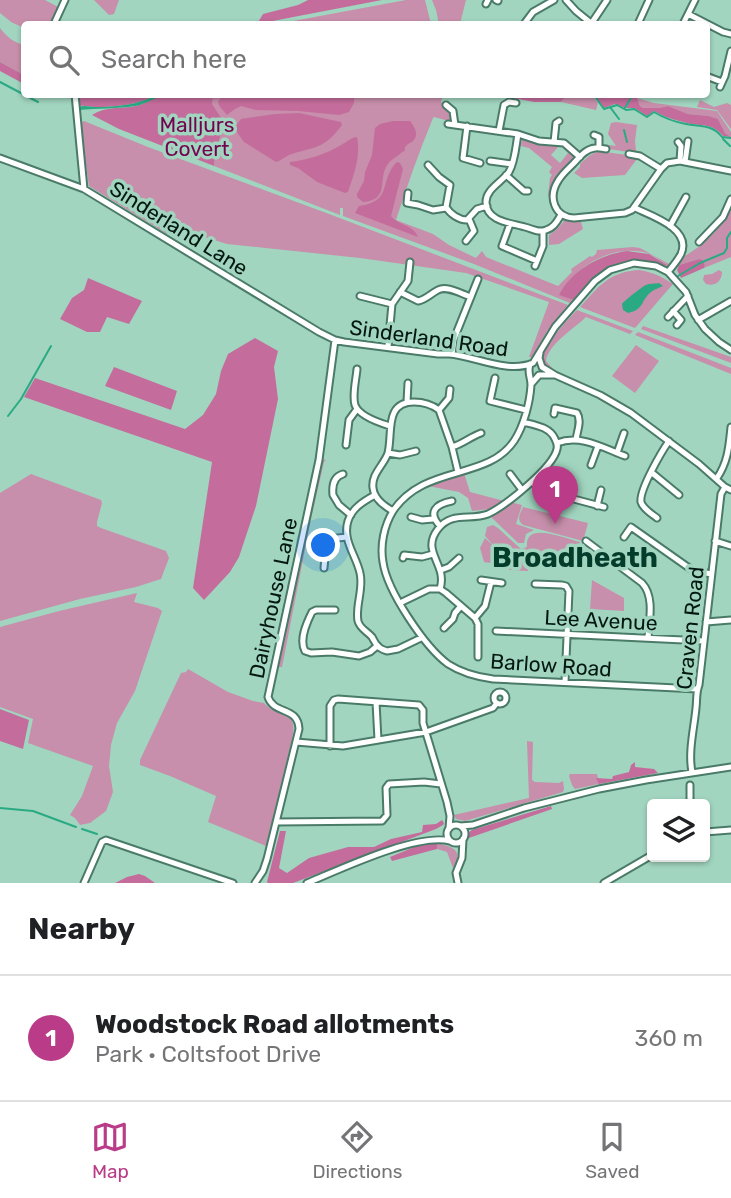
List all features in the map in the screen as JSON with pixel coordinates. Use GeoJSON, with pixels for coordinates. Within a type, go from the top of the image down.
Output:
{"type":"FeatureCollection","features":[{"type":"Feature","properties":{"kind":"street"},"geometry":{"type":"LineString","coordinates":[[55,21],[65,0]]}},
{"type":"Feature","properties":{"kind":"street"},"geometry":{"type":"LineString","coordinates":[[526,21],[533,12],[554,0]]}},
{"type":"Feature","properties":{"kind":"street"},"geometry":{"type":"LineString","coordinates":[[566,0],[588,21]]}},
{"type":"Feature","properties":{"kind":"street"},"geometry":{"type":"LineString","coordinates":[[594,21],[607,0]]}},
{"type":"Feature","properties":{"kind":"street"},"geometry":{"type":"LineString","coordinates":[[642,21],[649,0]]}},
{"type":"Feature","properties":{"kind":"street"},"geometry":{"type":"LineString","coordinates":[[684,21],[695,0]]}},
{"type":"Feature","properties":{"kind":"street"},"geometry":{"type":"LineString","coordinates":[[688,14],[702,21]]}},
{"type":"Feature","properties":{"kind":"street"},"geometry":{"type":"LineString","coordinates":[[710,25],[731,34]]}},
{"type":"Feature","properties":{"kind":"street"},"geometry":{"type":"LineString","coordinates":[[710,78],[721,84],[731,51]]}},
{"type":"Feature","properties":{"kind":"street"},"geometry":{"type":"LineString","coordinates":[[75,98],[84,189]]}},
{"type":"Feature","properties":{"kind":"street"},"geometry":{"type":"LineString","coordinates":[[499,131],[504,105],[509,102],[516,103]]}},
{"type":"Feature","properties":{"kind":"street"},"geometry":{"type":"LineString","coordinates":[[451,106],[452,124],[518,134],[539,141],[564,143],[580,157]]}},
{"type":"Feature","properties":{"kind":"street"},"geometry":{"type":"LineString","coordinates":[[552,142],[556,123],[559,121]]}},
{"type":"Feature","properties":{"kind":"street"},"geometry":{"type":"LineString","coordinates":[[467,126],[463,158],[480,163]]}},
{"type":"Feature","properties":{"kind":"street"},"geometry":{"type":"LineString","coordinates":[[518,134],[512,164],[506,175],[489,193],[487,206],[494,217],[535,231],[551,228],[561,215]]}},
{"type":"Feature","properties":{"kind":"street"},"geometry":{"type":"LineString","coordinates":[[594,135],[599,137],[603,149],[587,150],[565,172],[555,187],[553,202],[561,215],[574,218],[625,213],[635,208],[667,163],[682,161],[731,171]]}},
{"type":"Feature","properties":{"kind":"street"},"geometry":{"type":"LineString","coordinates":[[682,161],[688,141]]}},
{"type":"Feature","properties":{"kind":"street"},"geometry":{"type":"LineString","coordinates":[[678,142],[682,148],[682,161]]}},
{"type":"Feature","properties":{"kind":"street"},"geometry":{"type":"LineString","coordinates":[[637,155],[639,147]]}},
{"type":"Feature","properties":{"kind":"street"},"geometry":{"type":"LineString","coordinates":[[629,154],[637,155],[661,169]]}},
{"type":"Feature","properties":{"kind":"street","name":"Sinderland Lane"},"geometry":{"type":"LineString","coordinates":[[0,158],[84,189],[335,340]]}},
{"type":"Feature","properties":{"kind":"street"},"geometry":{"type":"LineString","coordinates":[[490,161],[512,164]]}},
{"type":"Feature","properties":{"kind":"street"},"geometry":{"type":"LineString","coordinates":[[428,165],[450,185],[446,208],[453,215],[463,220],[469,219],[477,209],[487,206]]}},
{"type":"Feature","properties":{"kind":"street"},"geometry":{"type":"LineString","coordinates":[[506,175],[524,191],[528,191]]}},
{"type":"Feature","properties":{"kind":"street"},"geometry":{"type":"LineString","coordinates":[[408,193],[407,203],[433,211],[446,208]]}},
{"type":"Feature","properties":{"kind":"street"},"geometry":{"type":"LineString","coordinates":[[670,226],[687,197]]}},
{"type":"Feature","properties":{"kind":"street"},"geometry":{"type":"LineString","coordinates":[[701,238],[723,217],[731,199]]}},
{"type":"Feature","properties":{"kind":"street"},"geometry":{"type":"LineString","coordinates":[[635,208],[670,226],[681,235],[681,254],[668,272]]}},
{"type":"Feature","properties":{"kind":"street"},"geometry":{"type":"LineString","coordinates":[[466,241],[474,231],[469,219]]}},
{"type":"Feature","properties":{"kind":"street"},"geometry":{"type":"LineString","coordinates":[[509,224],[502,246],[536,263],[544,244],[543,231]]}},
{"type":"Feature","properties":{"kind":"street"},"geometry":{"type":"LineString","coordinates":[[388,347],[392,304],[409,276],[410,262]]}},
{"type":"Feature","properties":{"kind":"street"},"geometry":{"type":"LineString","coordinates":[[530,368],[564,316],[603,274],[618,266],[640,263],[668,272],[682,286],[698,320],[713,337],[731,350]]}},
{"type":"Feature","properties":{"kind":"street"},"geometry":{"type":"LineString","coordinates":[[452,354],[454,339],[478,279]]}},
{"type":"Feature","properties":{"kind":"street"},"geometry":{"type":"LineString","coordinates":[[402,289],[414,300],[422,300],[447,288],[471,297]]}},
{"type":"Feature","properties":{"kind":"street"},"geometry":{"type":"LineString","coordinates":[[360,296],[392,304]]}},
{"type":"Feature","properties":{"kind":"street"},"geometry":{"type":"LineString","coordinates":[[668,317],[688,296]]}},
{"type":"Feature","properties":{"kind":"street"},"geometry":{"type":"LineString","coordinates":[[698,320],[731,301]]}},
{"type":"Feature","properties":{"kind":"street"},"geometry":{"type":"LineString","coordinates":[[673,311],[681,320],[677,326]]}},
{"type":"Feature","properties":{"kind":"street","name":"Sinderland Road"},"geometry":{"type":"LineString","coordinates":[[335,340],[452,354],[519,367],[530,368],[538,363],[555,375],[620,406],[728,488]]}},
{"type":"Feature","properties":{"kind":"street","name":"Dairyhouse Lane"},"geometry":{"type":"LineString","coordinates":[[296,742],[299,726],[297,718],[272,705],[268,696],[319,460],[335,340]]}},
{"type":"Feature","properties":{"kind":"street"},"geometry":{"type":"LineString","coordinates":[[539,375],[541,351]]}},
{"type":"Feature","properties":{"kind":"street","name":"Sinderland Road"},"geometry":{"type":"LineString","coordinates":[[530,368],[533,376],[555,375]]}},
{"type":"Feature","properties":{"kind":"street","name":"Barlow Road"},"geometry":{"type":"LineString","coordinates":[[530,368],[531,386],[523,422],[506,452],[491,461],[430,481],[415,489],[393,512],[382,542],[383,563],[400,603],[421,638],[435,653],[448,663],[473,675],[493,679],[697,689]]}},
{"type":"Feature","properties":{"kind":"street"},"geometry":{"type":"LineString","coordinates":[[357,369],[354,403],[357,408],[382,424],[390,426]]}},
{"type":"Feature","properties":{"kind":"street","name":"Barlow Road"},"geometry":{"type":"LineString","coordinates":[[531,386],[539,375]]}},
{"type":"Feature","properties":{"kind":"street"},"geometry":{"type":"LineString","coordinates":[[356,377],[365,378]]}},
{"type":"Feature","properties":{"kind":"street"},"geometry":{"type":"LineString","coordinates":[[495,378],[490,401],[526,410]]}},
{"type":"Feature","properties":{"kind":"street"},"geometry":{"type":"LineString","coordinates":[[407,402],[408,383]]}},
{"type":"Feature","properties":{"kind":"street"},"geometry":{"type":"LineString","coordinates":[[439,410],[449,398],[450,390]]}},
{"type":"Feature","properties":{"kind":"street"},"geometry":{"type":"LineString","coordinates":[[393,512],[374,495],[372,486],[388,453],[390,426],[398,405],[407,402],[427,403],[439,410],[458,472]]}},
{"type":"Feature","properties":{"kind":"street"},"geometry":{"type":"LineString","coordinates":[[346,445],[349,420],[357,408]]}},
{"type":"Feature","properties":{"kind":"street"},"geometry":{"type":"LineString","coordinates":[[554,414],[555,408],[577,413],[579,423],[576,440]]}},
{"type":"Feature","properties":{"kind":"street"},"geometry":{"type":"LineString","coordinates":[[440,589],[443,582],[441,570],[433,554],[433,538],[440,526],[456,517],[483,516],[492,512],[532,482],[558,448],[547,429],[523,422]]}},
{"type":"Feature","properties":{"kind":"street"},"geometry":{"type":"LineString","coordinates":[[717,478],[727,460],[731,427]]}},
{"type":"Feature","properties":{"kind":"street"},"geometry":{"type":"LineString","coordinates":[[452,447],[481,433]]}},
{"type":"Feature","properties":{"kind":"street"},"geometry":{"type":"LineString","coordinates":[[617,453],[624,433]]}},
{"type":"Feature","properties":{"kind":"street"},"geometry":{"type":"LineString","coordinates":[[557,443],[576,440],[625,456]]}},
{"type":"Feature","properties":{"kind":"street"},"geometry":{"type":"LineString","coordinates":[[657,518],[641,503],[641,497],[656,459],[669,441]]}},
{"type":"Feature","properties":{"kind":"street"},"geometry":{"type":"LineString","coordinates":[[591,465],[597,446]]}},
{"type":"Feature","properties":{"kind":"street"},"geometry":{"type":"LineString","coordinates":[[388,453],[400,455],[416,451]]}},
{"type":"Feature","properties":{"kind":"street"},"geometry":{"type":"LineString","coordinates":[[651,472],[679,495]]}},
{"type":"Feature","properties":{"kind":"street"},"geometry":{"type":"LineString","coordinates":[[343,474],[337,476],[334,482],[333,495],[351,514]]}},
{"type":"Feature","properties":{"kind":"street"},"geometry":{"type":"LineString","coordinates":[[510,474],[522,490]]}},
{"type":"Feature","properties":{"kind":"street"},"geometry":{"type":"LineString","coordinates":[[532,482],[545,493],[601,507],[601,490]]}},
{"type":"Feature","properties":{"kind":"street","name":"Craven Road"},"geometry":{"type":"LineString","coordinates":[[692,772],[690,762],[697,689],[715,541],[721,494],[728,488]]}},
{"type":"Feature","properties":{"kind":"street"},"geometry":{"type":"LineString","coordinates":[[374,495],[356,507],[348,522],[347,537],[361,576],[359,625],[383,650],[392,651],[421,638]]}},
{"type":"Feature","properties":{"kind":"street"},"geometry":{"type":"LineString","coordinates":[[433,519],[438,506],[452,501]]}},
{"type":"Feature","properties":{"kind":"street"},"geometry":{"type":"LineString","coordinates":[[411,517],[433,519]]}},
{"type":"Feature","properties":{"kind":"street"},"geometry":{"type":"LineString","coordinates":[[433,519],[440,526]]}},
{"type":"Feature","properties":{"kind":"street"},"geometry":{"type":"LineString","coordinates":[[624,537],[632,527],[692,570],[712,574]]}},
{"type":"Feature","properties":{"kind":"street"},"geometry":{"type":"LineString","coordinates":[[324,568],[326,537],[347,537]]}},
{"type":"Feature","properties":{"kind":"street"},"geometry":{"type":"LineString","coordinates":[[586,541],[642,583],[648,591],[648,638]]}},
{"type":"Feature","properties":{"kind":"street"},"geometry":{"type":"LineString","coordinates":[[715,541],[731,546]]}},
{"type":"Feature","properties":{"kind":"street"},"geometry":{"type":"LineString","coordinates":[[403,558],[404,555],[422,557],[433,554]]}},
{"type":"Feature","properties":{"kind":"street"},"geometry":{"type":"LineString","coordinates":[[441,570],[459,558]]}},
{"type":"Feature","properties":{"kind":"street"},"geometry":{"type":"LineString","coordinates":[[481,580],[502,583]]}},
{"type":"Feature","properties":{"kind":"street"},"geometry":{"type":"LineString","coordinates":[[475,618],[485,606],[491,582]]}},
{"type":"Feature","properties":{"kind":"street"},"geometry":{"type":"LineString","coordinates":[[535,583],[562,585],[569,593],[565,682]]}},
{"type":"Feature","properties":{"kind":"street"},"geometry":{"type":"LineString","coordinates":[[400,603],[429,589],[440,589],[475,618],[479,631],[478,657]]}},
{"type":"Feature","properties":{"kind":"street"},"geometry":{"type":"LineString","coordinates":[[310,605],[312,612],[302,640],[306,651],[359,656],[377,646]]}},
{"type":"Feature","properties":{"kind":"street"},"geometry":{"type":"LineString","coordinates":[[443,627],[453,619],[461,606]]}},
{"type":"Feature","properties":{"kind":"street"},"geometry":{"type":"LineString","coordinates":[[312,612],[335,610]]}},
{"type":"Feature","properties":{"kind":"street"},"geometry":{"type":"LineString","coordinates":[[706,622],[731,620]]}},
{"type":"Feature","properties":{"kind":"street","name":"Lee Avenue"},"geometry":{"type":"LineString","coordinates":[[496,631],[704,641]]}},
{"type":"Feature","properties":{"kind":"street"},"geometry":{"type":"LineString","coordinates":[[330,746],[330,706],[334,700],[419,705],[423,710],[426,732],[450,816],[447,836],[462,853]]}},
{"type":"Feature","properties":{"kind":"street"},"geometry":{"type":"LineString","coordinates":[[376,702],[378,740]]}},
{"type":"Feature","properties":{"kind":"street"},"geometry":{"type":"LineString","coordinates":[[255,883],[262,871],[296,742],[344,746],[426,732],[492,708],[497,703]]}},
{"type":"Feature","properties":{"kind":"street"},"geometry":{"type":"LineString","coordinates":[[307,883],[412,843],[436,839],[443,836],[448,829],[458,826],[473,825],[586,792],[731,767]]}},
{"type":"Feature","properties":{"kind":"street"},"geometry":{"type":"LineString","coordinates":[[276,822],[382,821],[387,815],[386,788],[389,784],[442,784]]}},
{"type":"Feature","properties":{"kind":"street"},"geometry":{"type":"LineString","coordinates":[[690,785],[690,799]]}},
{"type":"Feature","properties":{"kind":"street"},"geometry":{"type":"LineString","coordinates":[[450,816],[464,830],[460,864],[456,873],[458,883]]}},
{"type":"Feature","properties":{"kind":"street"},"geometry":{"type":"LineString","coordinates":[[436,839],[459,843],[473,825]]}},
{"type":"Feature","properties":{"kind":"street"},"geometry":{"type":"LineString","coordinates":[[710,832],[731,830]]}},
{"type":"Feature","properties":{"kind":"street"},"geometry":{"type":"LineString","coordinates":[[83,883],[102,842],[106,840],[233,883]]}},
{"type":"Feature","properties":{"kind":"street"},"geometry":{"type":"LineString","coordinates":[[604,883],[647,858]]}},
{"type":"Feature","properties":{"kind":"street"},"geometry":{"type":"LineString","coordinates":[[262,871],[263,883]]}},
{"type":"Feature","properties":{"kind":"shaded area"},"geometry":{"type":"Polygon","coordinates":[[[0,0],[45,0],[60,8],[54,21],[21,21],[21,27],[0,13],[0,0]]]}},
{"type":"Feature","properties":{"kind":"shaded area"},"geometry":{"type":"Polygon","coordinates":[[[94,0],[119,0],[114,14],[109,15],[94,0]]]}},
{"type":"Feature","properties":{"kind":"shaded area"},"geometry":{"type":"Polygon","coordinates":[[[406,0],[425,0],[430,21],[293,21],[406,0]]]}},
{"type":"Feature","properties":{"kind":"shaded area"},"geometry":{"type":"Polygon","coordinates":[[[432,0],[466,0],[461,21],[438,21],[432,0]]]}},
{"type":"Feature","properties":{"kind":"shaded area"},"geometry":{"type":"Polygon","coordinates":[[[0,28],[10,39],[21,44],[21,73],[0,62],[0,28]]]}},
{"type":"Feature","properties":{"kind":"shaded area"},"geometry":{"type":"Polygon","coordinates":[[[156,98],[135,106],[79,110],[79,107],[83,106],[127,105],[156,98]]]}},
{"type":"Feature","properties":{"kind":"shaded area"},"geometry":{"type":"Polygon","coordinates":[[[163,98],[442,98],[441,102],[451,111],[452,119],[449,121],[433,118],[396,220],[433,234],[476,258],[482,251],[486,257],[558,286],[572,272],[571,269],[592,257],[597,250],[640,248],[671,265],[650,254],[637,251],[611,254],[575,274],[560,295],[573,300],[570,303],[343,216],[343,208],[340,208],[340,215],[214,166],[216,149],[225,125],[220,117],[163,98]]]}},
{"type":"Feature","properties":{"kind":"shaded area"},"geometry":{"type":"Polygon","coordinates":[[[564,98],[594,98],[598,103],[596,110],[561,102],[564,98]]]}},
{"type":"Feature","properties":{"kind":"shaded area"},"geometry":{"type":"Polygon","coordinates":[[[637,98],[654,103],[717,111],[731,132],[731,137],[725,133],[718,119],[688,114],[668,106],[643,108],[637,98]]]}},
{"type":"Feature","properties":{"kind":"shaded area"},"geometry":{"type":"Polygon","coordinates":[[[700,100],[714,107],[727,103],[731,105],[731,129],[717,110],[697,107],[700,100]]]}},
{"type":"Feature","properties":{"kind":"shaded area"},"geometry":{"type":"Polygon","coordinates":[[[84,121],[568,305],[547,331],[532,357],[529,357],[549,302],[466,273],[360,258],[227,244],[182,230],[167,234],[89,186],[80,123],[84,121]]]}},
{"type":"Feature","properties":{"kind":"shaded area"},"geometry":{"type":"Polygon","coordinates":[[[611,123],[637,125],[636,151],[609,149],[609,145],[616,146],[608,134],[611,123]]]}},
{"type":"Feature","properties":{"kind":"shaded area"},"geometry":{"type":"Polygon","coordinates":[[[522,139],[539,145],[559,146],[551,155],[560,163],[568,153],[562,147],[575,158],[557,177],[549,197],[552,175],[549,172],[552,167],[529,148],[521,146],[522,139]]]}},
{"type":"Feature","properties":{"kind":"shaded area"},"geometry":{"type":"Polygon","coordinates":[[[598,151],[637,159],[625,175],[582,178],[574,173],[580,164],[598,151]]]}},
{"type":"Feature","properties":{"kind":"shaded area"},"geometry":{"type":"Polygon","coordinates":[[[731,208],[731,257],[704,268],[705,265],[699,259],[679,265],[685,256],[715,232],[731,208]]]}},
{"type":"Feature","properties":{"kind":"shaded area"},"geometry":{"type":"Polygon","coordinates":[[[565,220],[581,222],[583,229],[559,244],[549,245],[549,235],[565,220]]]}},
{"type":"Feature","properties":{"kind":"shaded area"},"geometry":{"type":"Polygon","coordinates":[[[639,270],[673,284],[635,328],[580,307],[612,277],[639,270]]]}},
{"type":"Feature","properties":{"kind":"shaded area"},"geometry":{"type":"Polygon","coordinates":[[[719,270],[722,275],[719,281],[712,285],[706,284],[704,275],[719,270]]]}},
{"type":"Feature","properties":{"kind":"shaded area"},"geometry":{"type":"Polygon","coordinates":[[[659,283],[663,286],[651,292],[637,310],[628,313],[623,310],[622,304],[638,291],[648,284],[659,283]]]}},
{"type":"Feature","properties":{"kind":"shaded area"},"geometry":{"type":"Polygon","coordinates":[[[577,310],[633,331],[630,334],[586,317],[551,349],[546,361],[551,368],[543,361],[546,348],[577,310]]]}},
{"type":"Feature","properties":{"kind":"shaded area"},"geometry":{"type":"Polygon","coordinates":[[[643,326],[731,357],[731,363],[641,329],[643,326]]]}},
{"type":"Feature","properties":{"kind":"shaded area"},"geometry":{"type":"Polygon","coordinates":[[[638,332],[731,368],[731,374],[635,335],[638,332]]]}},
{"type":"Feature","properties":{"kind":"shaded area"},"geometry":{"type":"Polygon","coordinates":[[[636,345],[659,361],[635,393],[612,376],[636,345]]]}},
{"type":"Feature","properties":{"kind":"shaded area"},"geometry":{"type":"Polygon","coordinates":[[[322,459],[326,460],[311,519],[282,667],[276,667],[322,459]]]}},
{"type":"Feature","properties":{"kind":"shaded area"},"geometry":{"type":"Polygon","coordinates":[[[464,473],[470,492],[504,501],[490,509],[472,511],[468,498],[459,492],[428,486],[464,473]]]}},
{"type":"Feature","properties":{"kind":"shaded area"},"geometry":{"type":"Polygon","coordinates":[[[31,474],[101,500],[97,526],[166,551],[169,558],[161,579],[0,621],[0,493],[31,474]]]}},
{"type":"Feature","properties":{"kind":"shaded area"},"geometry":{"type":"Polygon","coordinates":[[[510,502],[522,505],[516,524],[534,530],[526,534],[524,543],[518,543],[491,517],[510,502]]]}},
{"type":"Feature","properties":{"kind":"shaded area"},"geometry":{"type":"Polygon","coordinates":[[[523,507],[588,523],[583,541],[523,525],[519,519],[523,507]]]}},
{"type":"Feature","properties":{"kind":"shaded area"},"geometry":{"type":"Polygon","coordinates":[[[493,525],[521,549],[527,547],[532,534],[539,533],[580,542],[572,561],[529,557],[528,571],[510,570],[502,565],[484,562],[480,548],[485,538],[496,548],[485,536],[487,527],[493,525]]]}},
{"type":"Feature","properties":{"kind":"shaded area"},"geometry":{"type":"Polygon","coordinates":[[[592,580],[624,598],[624,611],[590,609],[592,580]]]}},
{"type":"Feature","properties":{"kind":"shaded area"},"geometry":{"type":"Polygon","coordinates":[[[137,593],[134,602],[162,611],[135,691],[117,723],[109,766],[113,792],[106,811],[90,823],[80,825],[70,815],[82,796],[93,766],[28,743],[33,719],[0,707],[0,627],[137,593]]]}},
{"type":"Feature","properties":{"kind":"shaded area"},"geometry":{"type":"Polygon","coordinates":[[[188,669],[228,692],[264,703],[290,718],[293,723],[292,739],[266,846],[208,822],[216,796],[140,765],[181,673],[188,669]]]}},
{"type":"Feature","properties":{"kind":"shaded area"},"geometry":{"type":"Polygon","coordinates":[[[527,741],[533,742],[532,780],[559,783],[563,781],[563,792],[465,821],[456,819],[454,815],[529,798],[527,741]]]}},
{"type":"Feature","properties":{"kind":"shaded area"},"geometry":{"type":"Polygon","coordinates":[[[570,774],[597,774],[599,784],[575,789],[570,774]]]}},
{"type":"Feature","properties":{"kind":"shaded area"},"geometry":{"type":"Polygon","coordinates":[[[437,843],[448,846],[457,853],[453,868],[447,852],[437,849],[437,843]]]}},
{"type":"Feature","properties":{"kind":"green space"},"geometry":{"type":"Polygon","coordinates":[[[308,0],[382,0],[273,21],[259,21],[263,14],[308,0]]]}},
{"type":"Feature","properties":{"kind":"green space"},"geometry":{"type":"Polygon","coordinates":[[[0,62],[21,73],[21,82],[0,71],[0,62]]]}},
{"type":"Feature","properties":{"kind":"green space"},"geometry":{"type":"Polygon","coordinates":[[[78,98],[149,98],[111,107],[79,106],[78,98]]]}},
{"type":"Feature","properties":{"kind":"green space","name":"Malljurs Covert"},"geometry":{"type":"Polygon","coordinates":[[[154,98],[213,98],[212,104],[225,124],[216,149],[214,166],[119,129],[92,115],[108,109],[140,105],[154,98]]]}},
{"type":"Feature","properties":{"kind":"green space"},"geometry":{"type":"Polygon","coordinates":[[[220,98],[354,98],[349,112],[339,115],[256,110],[241,106],[227,115],[218,102],[220,98]]]}},
{"type":"Feature","properties":{"kind":"green space"},"geometry":{"type":"Polygon","coordinates":[[[513,98],[564,98],[561,102],[534,102],[513,98]]]}},
{"type":"Feature","properties":{"kind":"green space"},"geometry":{"type":"Polygon","coordinates":[[[596,98],[630,98],[625,108],[615,104],[604,108],[596,98]]]}},
{"type":"Feature","properties":{"kind":"green space"},"geometry":{"type":"Polygon","coordinates":[[[632,98],[637,98],[643,108],[668,106],[688,114],[709,116],[718,119],[725,133],[731,137],[723,136],[710,127],[678,121],[654,111],[647,116],[634,108],[626,108],[632,98]]]}},
{"type":"Feature","properties":{"kind":"green space"},"geometry":{"type":"Polygon","coordinates":[[[299,113],[341,122],[342,125],[325,143],[276,162],[244,142],[234,128],[241,119],[299,113]]]}},
{"type":"Feature","properties":{"kind":"green space"},"geometry":{"type":"Polygon","coordinates":[[[393,121],[410,121],[416,136],[405,150],[388,164],[377,197],[363,202],[357,194],[372,155],[375,128],[393,121]]]}},
{"type":"Feature","properties":{"kind":"green space"},"geometry":{"type":"Polygon","coordinates":[[[357,137],[355,172],[348,192],[317,182],[290,165],[290,162],[323,154],[357,137]]]}},
{"type":"Feature","properties":{"kind":"green space"},"geometry":{"type":"Polygon","coordinates":[[[397,162],[403,169],[391,216],[413,230],[418,237],[355,213],[359,206],[377,200],[397,162]]]}},
{"type":"Feature","properties":{"kind":"green space"},"geometry":{"type":"Polygon","coordinates":[[[627,251],[649,254],[669,266],[645,261],[621,263],[595,277],[573,300],[559,295],[571,278],[587,265],[606,256],[627,251]]]}},
{"type":"Feature","properties":{"kind":"green space"},"geometry":{"type":"Polygon","coordinates":[[[699,259],[705,265],[704,268],[681,278],[677,270],[679,265],[699,259]]]}},
{"type":"Feature","properties":{"kind":"green space"},"geometry":{"type":"Polygon","coordinates":[[[88,278],[142,301],[129,324],[107,317],[100,332],[87,332],[60,319],[72,298],[84,290],[88,278]]]}},
{"type":"Feature","properties":{"kind":"green space"},"geometry":{"type":"Polygon","coordinates":[[[255,338],[278,351],[274,367],[278,399],[256,506],[239,557],[230,572],[204,600],[193,588],[212,462],[24,397],[35,378],[185,429],[203,415],[216,394],[228,354],[255,338]]]}},
{"type":"Feature","properties":{"kind":"green space"},"geometry":{"type":"Polygon","coordinates":[[[114,367],[177,391],[171,410],[105,386],[114,367]]]}},
{"type":"Feature","properties":{"kind":"green space"},"geometry":{"type":"Polygon","coordinates":[[[0,709],[29,720],[23,749],[0,741],[0,709]]]}},
{"type":"Feature","properties":{"kind":"green space"},"geometry":{"type":"Polygon","coordinates":[[[635,762],[635,767],[654,769],[658,773],[599,784],[596,778],[612,779],[613,776],[629,772],[635,762]]]}},
{"type":"Feature","properties":{"kind":"green space"},"geometry":{"type":"Polygon","coordinates":[[[551,806],[552,809],[466,839],[472,830],[551,806]]]}},
{"type":"Feature","properties":{"kind":"green space"},"geometry":{"type":"Polygon","coordinates":[[[442,820],[443,825],[436,829],[293,883],[267,882],[280,831],[286,831],[279,868],[287,873],[309,858],[348,847],[374,847],[391,839],[422,832],[423,825],[436,824],[442,820]]]}},
{"type":"Feature","properties":{"kind":"green space"},"geometry":{"type":"Polygon","coordinates":[[[424,843],[437,843],[437,849],[392,861],[390,857],[424,843]]]}},
{"type":"Feature","properties":{"kind":"green space"},"geometry":{"type":"Polygon","coordinates":[[[139,874],[155,883],[115,883],[127,877],[139,874]]]}},
{"type":"Feature","properties":{"kind":"waterway"},"geometry":{"type":"LineString","coordinates":[[0,82],[21,93]]}},
{"type":"Feature","properties":{"kind":"waterway"},"geometry":{"type":"LineString","coordinates":[[30,98],[38,102]]}},
{"type":"Feature","properties":{"kind":"waterway"},"geometry":{"type":"LineString","coordinates":[[596,98],[604,109],[617,105],[626,110],[634,109],[647,117],[654,112],[678,122],[710,128],[722,137],[731,138]]}},
{"type":"Feature","properties":{"kind":"waterway"},"geometry":{"type":"LineString","coordinates":[[625,108],[631,98]]}},
{"type":"Feature","properties":{"kind":"waterway"},"geometry":{"type":"LineString","coordinates":[[610,107],[619,119]]}},
{"type":"Feature","properties":{"kind":"waterway"},"geometry":{"type":"LineString","coordinates":[[624,130],[627,142]]}},
{"type":"Feature","properties":{"kind":"waterway"},"geometry":{"type":"LineString","coordinates":[[723,139],[730,146]]}},
{"type":"Feature","properties":{"kind":"waterway"},"geometry":{"type":"LineString","coordinates":[[678,276],[724,253],[731,232]]}},
{"type":"Feature","properties":{"kind":"waterway"},"geometry":{"type":"LineString","coordinates":[[8,416],[21,399],[51,346]]}},
{"type":"Feature","properties":{"kind":"waterway"},"geometry":{"type":"LineString","coordinates":[[0,808],[33,811],[76,827]]}},
{"type":"Feature","properties":{"kind":"waterway"},"geometry":{"type":"LineString","coordinates":[[82,829],[97,834]]}},
{"type":"Feature","properties":{"kind":"place","name":"Woodstock Road allotments"},"geometry":{"type":"Point","coordinates":[555,524]}},
{"type":"Feature","properties":{"kind":"district","name":"Broadheath"},"geometry":{"type":"Point","coordinates":[575,557]}}]}
